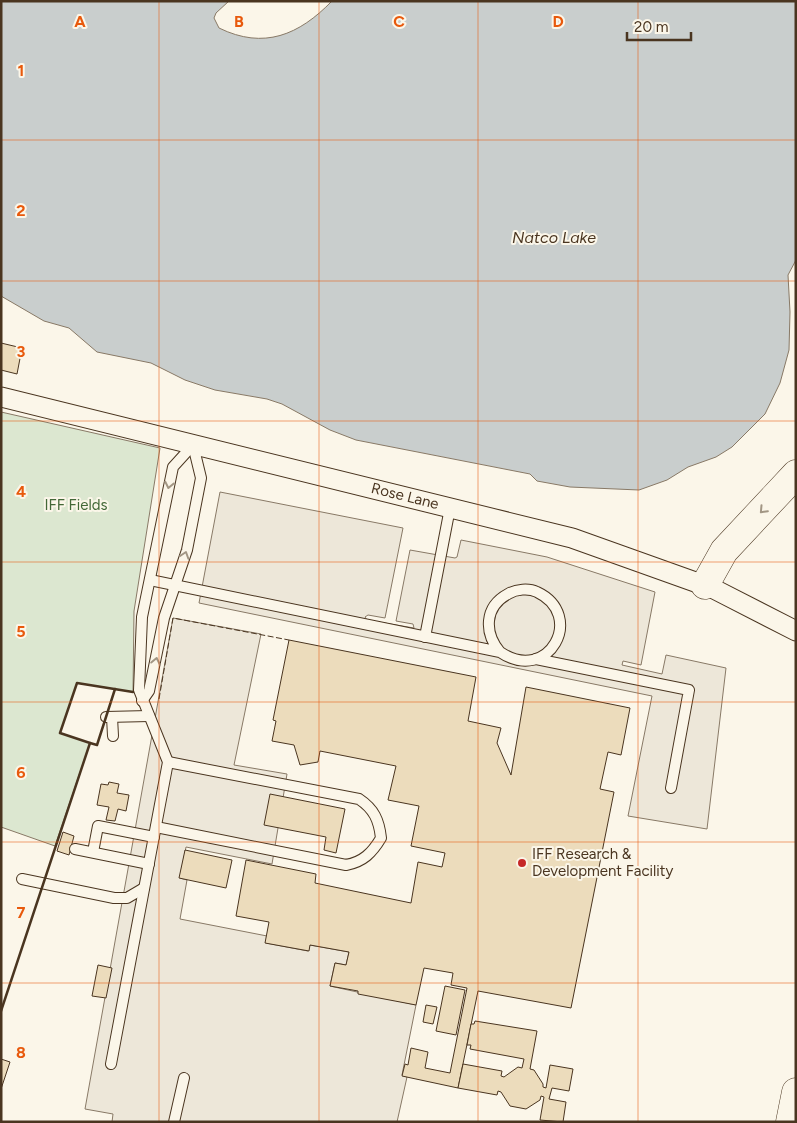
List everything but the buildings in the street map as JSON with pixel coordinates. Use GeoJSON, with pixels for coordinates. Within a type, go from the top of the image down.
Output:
{"type":"FeatureCollection","features":[{"type":"Feature","properties":{"kind":"highway"},"geometry":{"type":"LineString","coordinates":[[706,585],[724,551],[796,474]]}},
{"type":"Feature","properties":{"kind":"highway"},"geometry":{"type":"LineString","coordinates":[[790,1122],[796,1092]]}},
{"type":"Feature","properties":{"kind":"street","name":"Rose Lane"},"geometry":{"type":"LineString","coordinates":[[1,397],[572,538],[706,585],[796,631]]}},
{"type":"Feature","properties":{"kind":"lane"},"geometry":{"type":"LineString","coordinates":[[111,1064],[168,762],[139,690],[142,617],[172,467],[193,445]]}},
{"type":"Feature","properties":{"kind":"lane"},"geometry":{"type":"LineString","coordinates":[[142,701],[149,691],[164,618],[187,550],[201,478],[193,445]]}},
{"type":"Feature","properties":{"kind":"lane"},"geometry":{"type":"LineString","coordinates":[[426,637],[450,508]]}},
{"type":"Feature","properties":{"kind":"lane"},"geometry":{"type":"LineString","coordinates":[[150,580],[500,652]]}},
{"type":"Feature","properties":{"kind":"lane"},"geometry":{"type":"LineString","coordinates":[[522,590],[534,591],[545,596],[554,605],[559,616],[560,628],[558,639],[552,649],[536,659],[520,662],[509,659],[500,652],[493,643],[489,632],[488,620],[492,609],[500,599],[510,592],[522,590]]}},
{"type":"Feature","properties":{"kind":"lane"},"geometry":{"type":"LineString","coordinates":[[536,659],[689,690],[671,788]]}},
{"type":"Feature","properties":{"kind":"lane"},"geometry":{"type":"LineString","coordinates":[[113,736],[109,717],[149,716]]}},
{"type":"Feature","properties":{"kind":"lane"},"geometry":{"type":"LineString","coordinates":[[93,852],[98,826],[155,832],[346,865],[357,863],[368,855],[380,838],[376,816],[370,807],[359,799],[168,762]]}},
{"type":"Feature","properties":{"kind":"lane"},"geometry":{"type":"LineString","coordinates":[[76,848],[148,864]]}},
{"type":"Feature","properties":{"kind":"lane"},"geometry":{"type":"LineString","coordinates":[[22,879],[114,898],[127,898],[144,888]]}},
{"type":"Feature","properties":{"kind":"lane"},"geometry":{"type":"LineString","coordinates":[[174,1122],[184,1078]]}},
{"type":"Feature","properties":{"kind":"green space","name":"IFF Fields"},"geometry":{"type":"Polygon","coordinates":[[[1,412],[160,448],[134,611],[133,692],[77,683],[60,733],[90,743],[55,846],[1,827],[1,412]]]}},
{"type":"Feature","properties":{"kind":"shaded area"},"geometry":{"type":"Polygon","coordinates":[[[220,492],[403,528],[385,618],[368,615],[365,617],[367,620],[414,628],[413,624],[396,621],[410,550],[455,558],[457,557],[461,540],[547,557],[655,592],[641,665],[623,661],[622,665],[662,674],[666,655],[726,668],[707,829],[628,816],[652,696],[199,603],[220,492]]]}},
{"type":"Feature","properties":{"kind":"shaded area"},"geometry":{"type":"Polygon","coordinates":[[[173,618],[261,634],[234,765],[287,774],[272,864],[186,847],[180,878],[187,880],[180,919],[267,936],[266,943],[308,951],[310,945],[349,952],[346,965],[335,963],[330,986],[416,1005],[402,1075],[407,1077],[397,1122],[112,1122],[113,1114],[85,1109],[173,618]]]}},
{"type":"Feature","properties":{"kind":"water","name":"Natco Lake"},"geometry":{"type":"Polygon","coordinates":[[[1,1],[229,1],[216,13],[214,18],[219,28],[235,35],[266,38],[280,36],[307,23],[332,1],[796,1],[796,260],[788,275],[790,312],[789,350],[780,383],[765,414],[732,447],[716,457],[688,467],[667,480],[639,490],[570,487],[537,481],[530,474],[356,440],[330,430],[282,404],[267,399],[215,390],[185,380],[151,363],[97,352],[69,328],[44,321],[1,296],[1,1]]]}},
{"type":"Feature","properties":{"kind":"fence"},"geometry":{"type":"LineString","coordinates":[[159,699],[173,618],[289,640]]}},
{"type":"Feature","properties":{"kind":"wall"},"geometry":{"type":"LineString","coordinates":[[1,1011],[90,743],[60,733],[77,683],[133,692]]}},
{"type":"Feature","properties":{"kind":"wall"},"geometry":{"type":"LineString","coordinates":[[90,743],[97,745],[115,689]]}},
{"type":"Feature","properties":{"kind":"place","name":"IFF Research & Development Facility"},"geometry":{"type":"Point","coordinates":[522,863]}}]}
